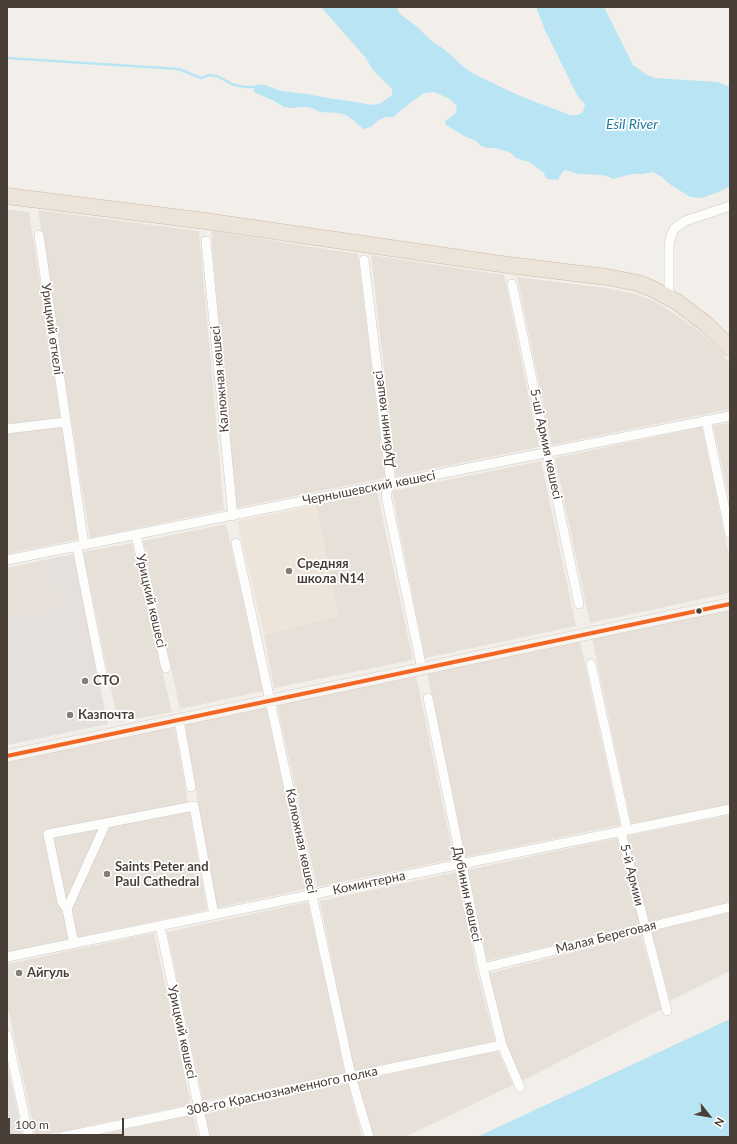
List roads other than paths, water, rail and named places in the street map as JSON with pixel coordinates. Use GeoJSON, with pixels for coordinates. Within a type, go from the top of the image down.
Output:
{"type":"FeatureCollection","features":[{"type":"Feature","properties":{"kind":"highway"},"geometry":{"type":"LineString","coordinates":[[7,196],[205,221],[508,265],[607,277],[638,283],[669,297],[706,324],[730,348]]}},
{"type":"Feature","properties":{"kind":"main road"},"geometry":{"type":"LineString","coordinates":[[7,756],[730,604]]}},
{"type":"Feature","properties":{"kind":"street"},"geometry":{"type":"LineString","coordinates":[[669,297],[669,246],[674,229],[685,221],[730,206]]}},
{"type":"Feature","properties":{"kind":"street","name":"Урицкий өткелі"},"geometry":{"type":"LineString","coordinates":[[38,236],[66,422],[81,546],[103,680]]}},
{"type":"Feature","properties":{"kind":"street","name":"Калюжная көшесі"},"geometry":{"type":"LineString","coordinates":[[206,241],[233,516]]}},
{"type":"Feature","properties":{"kind":"street","name":"Дубинин көшесі"},"geometry":{"type":"LineString","coordinates":[[364,260],[392,484],[386,495],[422,669]]}},
{"type":"Feature","properties":{"kind":"street","name":"5-ші Армия көшесі"},"geometry":{"type":"LineString","coordinates":[[512,284],[579,604]]}},
{"type":"Feature","properties":{"kind":"street","name":"Чернышевский көшесі"},"geometry":{"type":"LineString","coordinates":[[7,560],[730,416]]}},
{"type":"Feature","properties":{"kind":"street"},"geometry":{"type":"LineString","coordinates":[[706,420],[730,534]]}},
{"type":"Feature","properties":{"kind":"street"},"geometry":{"type":"LineString","coordinates":[[7,429],[66,422]]}},
{"type":"Feature","properties":{"kind":"street","name":"Урицкий көшесі"},"geometry":{"type":"LineString","coordinates":[[136,535],[166,668]]}},
{"type":"Feature","properties":{"kind":"street","name":"Калюжная көшесі"},"geometry":{"type":"LineString","coordinates":[[236,543],[352,1076],[369,1137]]}},
{"type":"Feature","properties":{"kind":"street","name":"5-й Армии"},"geometry":{"type":"LineString","coordinates":[[591,664],[645,928],[667,1011]]}},
{"type":"Feature","properties":{"kind":"street","name":"Дубинин көшесі"},"geometry":{"type":"LineString","coordinates":[[428,698],[482,968],[502,1045],[520,1087]]}},
{"type":"Feature","properties":{"kind":"street"},"geometry":{"type":"LineString","coordinates":[[179,720],[191,787]]}},
{"type":"Feature","properties":{"kind":"street"},"geometry":{"type":"LineString","coordinates":[[74,944],[67,909],[62,902],[48,834],[194,806],[214,915]]}},
{"type":"Feature","properties":{"kind":"street","name":"Коминтерна"},"geometry":{"type":"LineString","coordinates":[[7,957],[730,809]]}},
{"type":"Feature","properties":{"kind":"street"},"geometry":{"type":"LineString","coordinates":[[67,909],[106,824]]}},
{"type":"Feature","properties":{"kind":"street","name":"Малая Береговая"},"geometry":{"type":"LineString","coordinates":[[482,968],[730,907]]}},
{"type":"Feature","properties":{"kind":"street","name":"Урицкий көшесі"},"geometry":{"type":"LineString","coordinates":[[160,926],[205,1137]]}},
{"type":"Feature","properties":{"kind":"street"},"geometry":{"type":"LineString","coordinates":[[7,1035],[29,1137]]}},
{"type":"Feature","properties":{"kind":"street","name":"308-го Краснознаменного полка"},"geometry":{"type":"LineString","coordinates":[[62,1137],[502,1045]]}},
{"type":"Feature","properties":{"kind":"water","name":"Esil River"},"geometry":{"type":"Polygon","coordinates":[[[321,7],[396,7],[400,14],[474,74],[520,96],[570,115],[578,115],[583,112],[585,104],[579,98],[573,87],[545,30],[536,7],[604,7],[633,65],[647,75],[655,78],[718,82],[730,87],[730,186],[719,192],[701,198],[690,197],[653,172],[632,174],[613,179],[607,176],[578,174],[565,170],[558,180],[547,179],[543,172],[529,162],[516,158],[511,153],[499,149],[481,146],[476,141],[464,136],[446,125],[445,121],[455,114],[457,106],[450,99],[434,92],[424,93],[394,117],[386,117],[377,121],[371,127],[363,129],[346,115],[320,112],[312,108],[284,107],[254,92],[254,87],[257,84],[265,85],[281,91],[373,105],[381,103],[392,95],[392,89],[372,69],[366,58],[321,7]]]}},
{"type":"Feature","properties":{"kind":"water"},"geometry":{"type":"Polygon","coordinates":[[[730,1019],[730,1137],[477,1137],[730,1019]]]}},
{"type":"Feature","properties":{"kind":"waterway"},"geometry":{"type":"LineString","coordinates":[[7,58],[179,69],[201,78],[209,75],[217,76],[232,84],[254,87]]}},
{"type":"Feature","properties":{"kind":"place","name":"Средняя школа N14"},"geometry":{"type":"Point","coordinates":[289,571]}},
{"type":"Feature","properties":{"kind":"place","name":"СТО"},"geometry":{"type":"Point","coordinates":[85,681]}},
{"type":"Feature","properties":{"kind":"place","name":"Казпочта"},"geometry":{"type":"Point","coordinates":[70,715]}},
{"type":"Feature","properties":{"kind":"place","name":"Saints Peter and Paul Cathedral"},"geometry":{"type":"Point","coordinates":[107,874]}},
{"type":"Feature","properties":{"kind":"place","name":"Айгуль"},"geometry":{"type":"Point","coordinates":[19,973]}}]}
